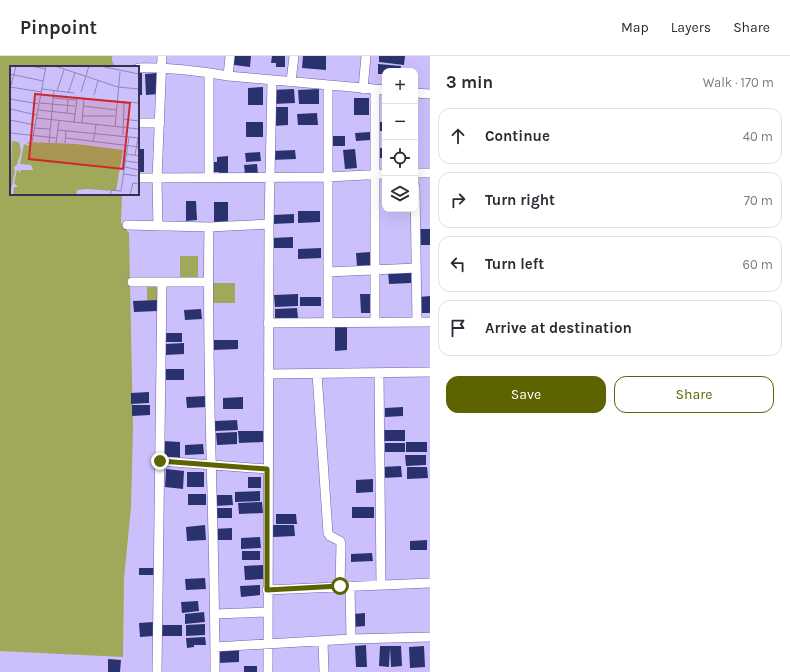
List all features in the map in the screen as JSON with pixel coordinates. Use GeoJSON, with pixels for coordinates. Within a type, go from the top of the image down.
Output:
{"type":"FeatureCollection","features":[{"type":"Feature","properties":{"kind":"street"},"geometry":{"type":"LineString","coordinates":[[158,226],[157,178],[162,56]]}},
{"type":"Feature","properties":{"kind":"street"},"geometry":{"type":"LineString","coordinates":[[228,76],[230,56]]}},
{"type":"Feature","properties":{"kind":"street"},"geometry":{"type":"LineString","coordinates":[[291,82],[294,56]]}},
{"type":"Feature","properties":{"kind":"street"},"geometry":{"type":"LineString","coordinates":[[363,89],[366,56]]}},
{"type":"Feature","properties":{"kind":"street"},"geometry":{"type":"LineString","coordinates":[[139,68],[162,67],[208,72],[228,76],[382,90]]}},
{"type":"Feature","properties":{"kind":"street"},"geometry":{"type":"LineString","coordinates":[[208,72],[209,176]]}},
{"type":"Feature","properties":{"kind":"street"},"geometry":{"type":"LineString","coordinates":[[268,672],[267,469],[272,80]]}},
{"type":"Feature","properties":{"kind":"street"},"geometry":{"type":"LineString","coordinates":[[328,86],[328,323]]}},
{"type":"Feature","properties":{"kind":"street"},"geometry":{"type":"LineString","coordinates":[[375,90],[375,322]]}},
{"type":"Feature","properties":{"kind":"street"},"geometry":{"type":"LineString","coordinates":[[418,93],[430,94]]}},
{"type":"Feature","properties":{"kind":"street"},"geometry":{"type":"LineString","coordinates":[[139,123],[160,122]]}},
{"type":"Feature","properties":{"kind":"street"},"geometry":{"type":"LineString","coordinates":[[418,173],[430,172]]}},
{"type":"Feature","properties":{"kind":"street"},"geometry":{"type":"LineString","coordinates":[[139,178],[209,176],[328,177],[382,174]]}},
{"type":"Feature","properties":{"kind":"street"},"geometry":{"type":"LineString","coordinates":[[415,212],[418,322]]}},
{"type":"Feature","properties":{"kind":"street"},"geometry":{"type":"LineString","coordinates":[[128,225],[209,227],[269,224]]}},
{"type":"Feature","properties":{"kind":"street"},"geometry":{"type":"LineString","coordinates":[[209,227],[208,282],[210,466],[215,614],[215,672]]}},
{"type":"Feature","properties":{"kind":"street"},"geometry":{"type":"LineString","coordinates":[[328,272],[416,268]]}},
{"type":"Feature","properties":{"kind":"street"},"geometry":{"type":"LineString","coordinates":[[132,282],[208,282]]}},
{"type":"Feature","properties":{"kind":"street"},"geometry":{"type":"LineString","coordinates":[[157,672],[162,282]]}},
{"type":"Feature","properties":{"kind":"street"},"geometry":{"type":"LineString","coordinates":[[268,323],[430,322]]}},
{"type":"Feature","properties":{"kind":"street"},"geometry":{"type":"LineString","coordinates":[[268,374],[430,372]]}},
{"type":"Feature","properties":{"kind":"street"},"geometry":{"type":"LineString","coordinates":[[379,373],[381,584]]}},
{"type":"Feature","properties":{"kind":"street"},"geometry":{"type":"LineString","coordinates":[[317,374],[328,533],[330,536],[340,541],[341,544],[340,586]]}},
{"type":"Feature","properties":{"kind":"street"},"geometry":{"type":"LineString","coordinates":[[160,461],[210,466],[267,469]]}},
{"type":"Feature","properties":{"kind":"street"},"geometry":{"type":"LineString","coordinates":[[267,590],[430,583]]}},
{"type":"Feature","properties":{"kind":"street"},"geometry":{"type":"LineString","coordinates":[[350,586],[351,639]]}},
{"type":"Feature","properties":{"kind":"street"},"geometry":{"type":"LineString","coordinates":[[215,614],[267,612]]}},
{"type":"Feature","properties":{"kind":"street"},"geometry":{"type":"LineString","coordinates":[[215,647],[351,639],[430,637]]}},
{"type":"Feature","properties":{"kind":"street"},"geometry":{"type":"LineString","coordinates":[[324,641],[324,672]]}},
{"type":"Feature","properties":{"kind":"green space"},"geometry":{"type":"Polygon","coordinates":[[[0,56],[112,56],[112,61],[114,66],[10,66],[10,195],[122,195],[121,223],[129,233],[133,428],[131,507],[124,579],[123,657],[0,651],[0,56]]]}},
{"type":"Feature","properties":{"kind":"green space"},"geometry":{"type":"Polygon","coordinates":[[[180,256],[198,256],[198,279],[180,279],[180,256]]]}},
{"type":"Feature","properties":{"kind":"green space"},"geometry":{"type":"Polygon","coordinates":[[[212,283],[235,283],[235,303],[212,303],[212,283]]]}},
{"type":"Feature","properties":{"kind":"green space"},"geometry":{"type":"Polygon","coordinates":[[[147,286],[158,286],[158,300],[147,301],[147,286]]]}},
{"type":"Feature","properties":{"kind":"building"},"geometry":{"type":"Polygon","coordinates":[[[234,56],[251,56],[250,67],[234,65],[234,56]]]}},
{"type":"Feature","properties":{"kind":"building"},"geometry":{"type":"Polygon","coordinates":[[[272,56],[285,56],[285,67],[276,67],[276,63],[271,63],[272,56]]]}},
{"type":"Feature","properties":{"kind":"building"},"geometry":{"type":"Polygon","coordinates":[[[303,56],[326,56],[326,70],[302,68],[303,56]]]}},
{"type":"Feature","properties":{"kind":"building"},"geometry":{"type":"Polygon","coordinates":[[[379,56],[405,56],[404,65],[379,62],[379,56]]]}},
{"type":"Feature","properties":{"kind":"building"},"geometry":{"type":"Polygon","coordinates":[[[378,64],[401,66],[401,68],[382,68],[382,74],[378,74],[378,64]]]}},
{"type":"Feature","properties":{"kind":"building"},"geometry":{"type":"Polygon","coordinates":[[[139,73],[142,73],[142,95],[139,95],[139,73]]]}},
{"type":"Feature","properties":{"kind":"building"},"geometry":{"type":"Polygon","coordinates":[[[157,73],[158,94],[146,95],[145,74],[157,73]]]}},
{"type":"Feature","properties":{"kind":"building"},"geometry":{"type":"Polygon","coordinates":[[[263,87],[263,105],[248,105],[248,88],[263,87]]]}},
{"type":"Feature","properties":{"kind":"building"},"geometry":{"type":"Polygon","coordinates":[[[294,89],[295,103],[273,104],[272,90],[294,89]]]}},
{"type":"Feature","properties":{"kind":"building"},"geometry":{"type":"Polygon","coordinates":[[[319,89],[319,104],[299,104],[298,90],[319,89]]]}},
{"type":"Feature","properties":{"kind":"building"},"geometry":{"type":"Polygon","coordinates":[[[354,98],[369,98],[369,115],[354,115],[354,98]]]}},
{"type":"Feature","properties":{"kind":"building"},"geometry":{"type":"Polygon","coordinates":[[[272,107],[288,107],[288,125],[273,126],[272,107]]]}},
{"type":"Feature","properties":{"kind":"building"},"geometry":{"type":"Polygon","coordinates":[[[317,113],[318,125],[298,125],[297,114],[317,113]]]}},
{"type":"Feature","properties":{"kind":"building"},"geometry":{"type":"Polygon","coordinates":[[[246,122],[263,122],[263,137],[246,137],[246,122]]]}},
{"type":"Feature","properties":{"kind":"building"},"geometry":{"type":"Polygon","coordinates":[[[379,122],[382,122],[382,131],[379,131],[379,122]]]}},
{"type":"Feature","properties":{"kind":"building"},"geometry":{"type":"Polygon","coordinates":[[[370,132],[371,140],[356,141],[355,133],[370,132]]]}},
{"type":"Feature","properties":{"kind":"building"},"geometry":{"type":"Polygon","coordinates":[[[331,136],[345,136],[345,146],[331,146],[331,136]]]}},
{"type":"Feature","properties":{"kind":"building"},"geometry":{"type":"Polygon","coordinates":[[[379,148],[382,148],[382,158],[379,158],[379,148]]]}},
{"type":"Feature","properties":{"kind":"building"},"geometry":{"type":"Polygon","coordinates":[[[139,149],[144,149],[144,172],[139,172],[139,149]]]}},
{"type":"Feature","properties":{"kind":"building"},"geometry":{"type":"Polygon","coordinates":[[[355,149],[357,168],[345,169],[343,150],[355,149]]]}},
{"type":"Feature","properties":{"kind":"building"},"geometry":{"type":"Polygon","coordinates":[[[295,150],[296,159],[272,160],[272,151],[295,150]]]}},
{"type":"Feature","properties":{"kind":"building"},"geometry":{"type":"Polygon","coordinates":[[[260,152],[261,161],[246,162],[245,153],[260,152]]]}},
{"type":"Feature","properties":{"kind":"building"},"geometry":{"type":"Polygon","coordinates":[[[228,156],[228,174],[212,172],[212,162],[217,162],[217,157],[228,156]]]}},
{"type":"Feature","properties":{"kind":"building"},"geometry":{"type":"Polygon","coordinates":[[[257,164],[258,174],[245,175],[244,165],[257,164]]]}},
{"type":"Feature","properties":{"kind":"building"},"geometry":{"type":"Polygon","coordinates":[[[186,201],[196,201],[197,220],[186,221],[186,201]]]}},
{"type":"Feature","properties":{"kind":"building"},"geometry":{"type":"Polygon","coordinates":[[[214,202],[228,202],[228,222],[214,222],[214,202]]]}},
{"type":"Feature","properties":{"kind":"building"},"geometry":{"type":"Polygon","coordinates":[[[298,211],[320,211],[320,222],[298,223],[298,211]]]}},
{"type":"Feature","properties":{"kind":"building"},"geometry":{"type":"Polygon","coordinates":[[[294,214],[294,223],[273,224],[273,215],[294,214]]]}},
{"type":"Feature","properties":{"kind":"building"},"geometry":{"type":"Polygon","coordinates":[[[419,229],[430,229],[430,245],[419,245],[419,229]]]}},
{"type":"Feature","properties":{"kind":"building"},"geometry":{"type":"Polygon","coordinates":[[[293,237],[293,248],[272,248],[272,238],[293,237]]]}},
{"type":"Feature","properties":{"kind":"building"},"geometry":{"type":"Polygon","coordinates":[[[321,248],[321,258],[298,259],[298,249],[321,248]]]}},
{"type":"Feature","properties":{"kind":"building"},"geometry":{"type":"Polygon","coordinates":[[[371,252],[372,265],[357,266],[356,253],[371,252]]]}},
{"type":"Feature","properties":{"kind":"building"},"geometry":{"type":"Polygon","coordinates":[[[411,270],[411,283],[389,284],[388,271],[411,270]]]}},
{"type":"Feature","properties":{"kind":"building"},"geometry":{"type":"Polygon","coordinates":[[[298,294],[298,306],[275,307],[274,295],[298,294]]]}},
{"type":"Feature","properties":{"kind":"building"},"geometry":{"type":"Polygon","coordinates":[[[360,294],[372,294],[372,313],[361,313],[360,294]]]}},
{"type":"Feature","properties":{"kind":"building"},"geometry":{"type":"Polygon","coordinates":[[[430,296],[430,313],[420,313],[419,297],[430,296]]]}},
{"type":"Feature","properties":{"kind":"building"},"geometry":{"type":"Polygon","coordinates":[[[300,297],[321,297],[321,306],[300,306],[300,297]]]}},
{"type":"Feature","properties":{"kind":"building"},"geometry":{"type":"Polygon","coordinates":[[[158,300],[158,311],[134,312],[133,301],[158,300]]]}},
{"type":"Feature","properties":{"kind":"building"},"geometry":{"type":"Polygon","coordinates":[[[297,308],[298,318],[275,318],[275,309],[297,308]]]}},
{"type":"Feature","properties":{"kind":"building"},"geometry":{"type":"Polygon","coordinates":[[[201,309],[202,319],[185,320],[184,310],[201,309]]]}},
{"type":"Feature","properties":{"kind":"building"},"geometry":{"type":"Polygon","coordinates":[[[347,325],[347,350],[335,351],[335,326],[347,325]]]}},
{"type":"Feature","properties":{"kind":"building"},"geometry":{"type":"Polygon","coordinates":[[[166,333],[182,333],[182,342],[166,342],[166,333]]]}},
{"type":"Feature","properties":{"kind":"building"},"geometry":{"type":"Polygon","coordinates":[[[213,340],[238,340],[238,349],[213,350],[213,340]]]}},
{"type":"Feature","properties":{"kind":"building"},"geometry":{"type":"Polygon","coordinates":[[[184,343],[184,354],[165,355],[165,344],[184,343]]]}},
{"type":"Feature","properties":{"kind":"building"},"geometry":{"type":"Polygon","coordinates":[[[165,369],[184,369],[184,380],[166,380],[165,369]]]}},
{"type":"Feature","properties":{"kind":"building"},"geometry":{"type":"Polygon","coordinates":[[[149,392],[149,403],[131,404],[131,393],[149,392]]]}},
{"type":"Feature","properties":{"kind":"building"},"geometry":{"type":"Polygon","coordinates":[[[207,396],[207,407],[187,408],[186,397],[207,396]]]}},
{"type":"Feature","properties":{"kind":"building"},"geometry":{"type":"Polygon","coordinates":[[[243,397],[243,409],[223,409],[223,398],[243,397]]]}},
{"type":"Feature","properties":{"kind":"building"},"geometry":{"type":"Polygon","coordinates":[[[132,405],[150,405],[150,415],[132,416],[132,405]]]}},
{"type":"Feature","properties":{"kind":"building"},"geometry":{"type":"Polygon","coordinates":[[[403,407],[403,416],[385,417],[385,408],[403,407]]]}},
{"type":"Feature","properties":{"kind":"building"},"geometry":{"type":"Polygon","coordinates":[[[237,420],[238,430],[215,431],[215,421],[237,420]]]}},
{"type":"Feature","properties":{"kind":"building"},"geometry":{"type":"Polygon","coordinates":[[[383,430],[405,430],[405,441],[384,441],[383,430]]]}},
{"type":"Feature","properties":{"kind":"building"},"geometry":{"type":"Polygon","coordinates":[[[238,431],[263,431],[263,442],[239,443],[238,431]]]}},
{"type":"Feature","properties":{"kind":"building"},"geometry":{"type":"Polygon","coordinates":[[[237,432],[237,444],[217,445],[216,433],[237,432]]]}},
{"type":"Feature","properties":{"kind":"building"},"geometry":{"type":"Polygon","coordinates":[[[163,441],[180,442],[180,458],[163,457],[163,441]]]}},
{"type":"Feature","properties":{"kind":"building"},"geometry":{"type":"Polygon","coordinates":[[[406,442],[427,442],[427,452],[406,452],[406,442]]]}},
{"type":"Feature","properties":{"kind":"building"},"geometry":{"type":"Polygon","coordinates":[[[385,443],[405,443],[405,452],[385,452],[385,443]]]}},
{"type":"Feature","properties":{"kind":"building"},"geometry":{"type":"Polygon","coordinates":[[[203,444],[204,454],[185,455],[185,445],[203,444]]]}},
{"type":"Feature","properties":{"kind":"building"},"geometry":{"type":"Polygon","coordinates":[[[405,455],[426,455],[426,465],[406,466],[405,455]]]}},
{"type":"Feature","properties":{"kind":"building"},"geometry":{"type":"Polygon","coordinates":[[[401,466],[402,477],[382,478],[381,467],[401,466]]]}},
{"type":"Feature","properties":{"kind":"building"},"geometry":{"type":"Polygon","coordinates":[[[407,467],[427,467],[428,478],[407,479],[407,467]]]}},
{"type":"Feature","properties":{"kind":"building"},"geometry":{"type":"Polygon","coordinates":[[[166,469],[184,471],[183,489],[165,487],[166,469]]]}},
{"type":"Feature","properties":{"kind":"building"},"geometry":{"type":"Polygon","coordinates":[[[187,472],[204,472],[204,487],[187,487],[187,472]]]}},
{"type":"Feature","properties":{"kind":"building"},"geometry":{"type":"Polygon","coordinates":[[[248,477],[261,477],[261,488],[248,488],[248,477]]]}},
{"type":"Feature","properties":{"kind":"building"},"geometry":{"type":"Polygon","coordinates":[[[373,479],[373,492],[356,493],[356,480],[373,479]]]}},
{"type":"Feature","properties":{"kind":"building"},"geometry":{"type":"Polygon","coordinates":[[[260,491],[260,501],[235,502],[235,492],[260,491]]]}},
{"type":"Feature","properties":{"kind":"building"},"geometry":{"type":"Polygon","coordinates":[[[188,494],[206,494],[206,505],[188,505],[188,494]]]}},
{"type":"Feature","properties":{"kind":"building"},"geometry":{"type":"Polygon","coordinates":[[[213,495],[232,495],[233,505],[214,506],[213,495]]]}},
{"type":"Feature","properties":{"kind":"building"},"geometry":{"type":"Polygon","coordinates":[[[262,502],[263,513],[239,514],[238,503],[262,502]]]}},
{"type":"Feature","properties":{"kind":"building"},"geometry":{"type":"Polygon","coordinates":[[[352,507],[374,507],[374,518],[352,518],[352,507]]]}},
{"type":"Feature","properties":{"kind":"building"},"geometry":{"type":"Polygon","coordinates":[[[216,508],[232,508],[232,518],[216,518],[216,508]]]}},
{"type":"Feature","properties":{"kind":"building"},"geometry":{"type":"Polygon","coordinates":[[[276,514],[296,514],[297,524],[276,524],[276,514]]]}},
{"type":"Feature","properties":{"kind":"building"},"geometry":{"type":"Polygon","coordinates":[[[205,525],[206,540],[187,541],[186,527],[205,525]]]}},
{"type":"Feature","properties":{"kind":"building"},"geometry":{"type":"Polygon","coordinates":[[[273,525],[294,525],[295,536],[273,537],[273,525]]]}},
{"type":"Feature","properties":{"kind":"building"},"geometry":{"type":"Polygon","coordinates":[[[232,528],[232,540],[213,540],[213,529],[232,528]]]}},
{"type":"Feature","properties":{"kind":"building"},"geometry":{"type":"Polygon","coordinates":[[[260,537],[261,548],[241,549],[241,538],[260,537]]]}},
{"type":"Feature","properties":{"kind":"building"},"geometry":{"type":"Polygon","coordinates":[[[427,540],[427,550],[410,550],[410,541],[427,540]]]}},
{"type":"Feature","properties":{"kind":"building"},"geometry":{"type":"Polygon","coordinates":[[[242,551],[260,551],[260,560],[242,560],[242,551]]]}},
{"type":"Feature","properties":{"kind":"building"},"geometry":{"type":"Polygon","coordinates":[[[372,553],[373,561],[351,562],[351,554],[372,553]]]}},
{"type":"Feature","properties":{"kind":"building"},"geometry":{"type":"Polygon","coordinates":[[[263,565],[264,579],[245,580],[244,566],[263,565]]]}},
{"type":"Feature","properties":{"kind":"building"},"geometry":{"type":"Polygon","coordinates":[[[139,568],[154,568],[154,575],[139,575],[139,568]]]}},
{"type":"Feature","properties":{"kind":"building"},"geometry":{"type":"Polygon","coordinates":[[[205,578],[206,589],[186,590],[185,579],[205,578]]]}},
{"type":"Feature","properties":{"kind":"building"},"geometry":{"type":"Polygon","coordinates":[[[260,585],[260,595],[241,597],[240,586],[260,585]]]}},
{"type":"Feature","properties":{"kind":"building"},"geometry":{"type":"Polygon","coordinates":[[[198,601],[199,611],[182,613],[181,602],[198,601]]]}},
{"type":"Feature","properties":{"kind":"building"},"geometry":{"type":"Polygon","coordinates":[[[204,612],[205,622],[185,624],[185,614],[204,612]]]}},
{"type":"Feature","properties":{"kind":"building"},"geometry":{"type":"Polygon","coordinates":[[[365,613],[365,626],[353,627],[353,614],[365,613]]]}},
{"type":"Feature","properties":{"kind":"building"},"geometry":{"type":"Polygon","coordinates":[[[153,622],[153,636],[140,637],[139,623],[153,622]]]}},
{"type":"Feature","properties":{"kind":"building"},"geometry":{"type":"Polygon","coordinates":[[[205,624],[205,635],[186,636],[186,625],[205,624]]]}},
{"type":"Feature","properties":{"kind":"building"},"geometry":{"type":"Polygon","coordinates":[[[162,625],[182,625],[182,636],[162,636],[162,625]]]}},
{"type":"Feature","properties":{"kind":"building"},"geometry":{"type":"Polygon","coordinates":[[[205,637],[206,645],[194,645],[194,647],[187,648],[186,638],[205,637]]]}},
{"type":"Feature","properties":{"kind":"building"},"geometry":{"type":"Polygon","coordinates":[[[366,645],[367,667],[356,667],[355,646],[366,645]]]}},
{"type":"Feature","properties":{"kind":"building"},"geometry":{"type":"Polygon","coordinates":[[[380,646],[401,646],[402,666],[391,667],[390,648],[389,667],[379,666],[380,646]]]}},
{"type":"Feature","properties":{"kind":"building"},"geometry":{"type":"Polygon","coordinates":[[[424,646],[425,667],[410,668],[409,647],[424,646]]]}},
{"type":"Feature","properties":{"kind":"building"},"geometry":{"type":"Polygon","coordinates":[[[239,649],[239,662],[218,663],[217,650],[239,649]]]}},
{"type":"Feature","properties":{"kind":"building"},"geometry":{"type":"Polygon","coordinates":[[[108,659],[121,660],[120,672],[108,672],[108,659]]]}},
{"type":"Feature","properties":{"kind":"building"},"geometry":{"type":"Polygon","coordinates":[[[244,666],[257,666],[257,672],[244,672],[244,666]]]}},
{"type":"Feature","properties":{"kind":"route"},"geometry":{"type":"LineString","coordinates":[[160,461],[210,466],[267,469],[267,590],[340,586]]}}]}
